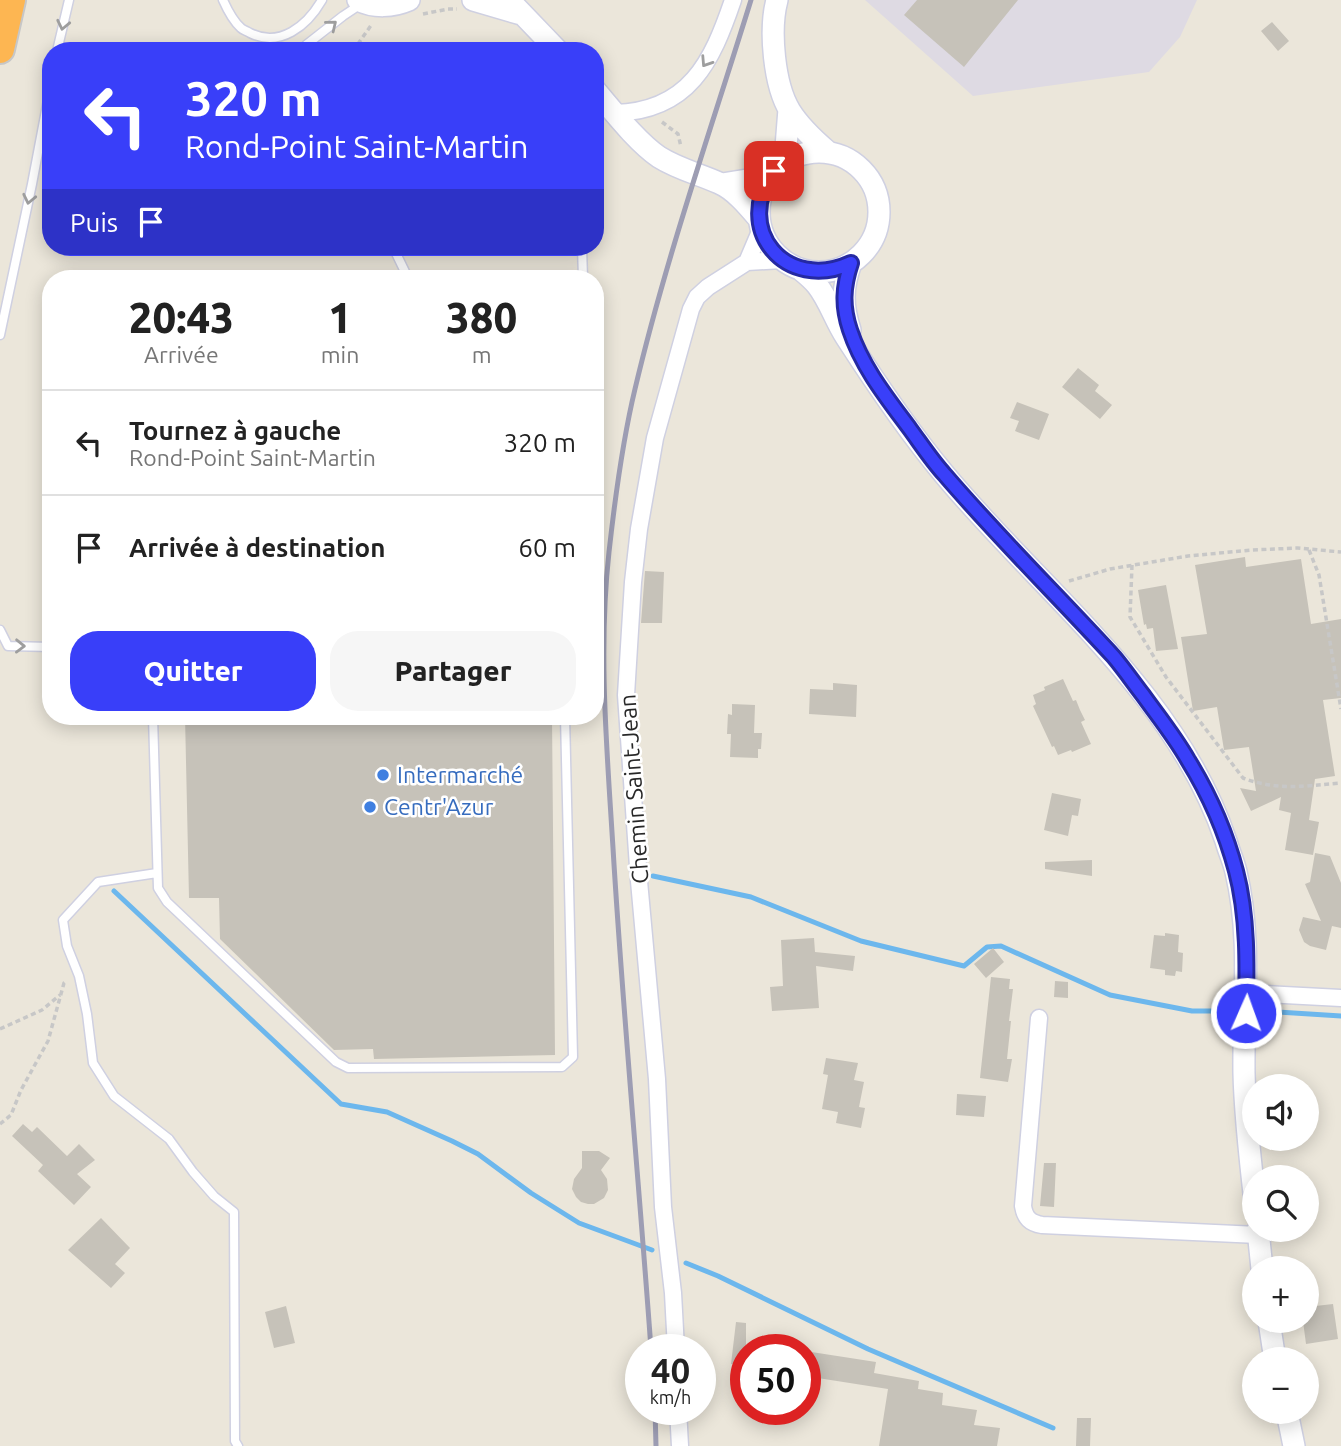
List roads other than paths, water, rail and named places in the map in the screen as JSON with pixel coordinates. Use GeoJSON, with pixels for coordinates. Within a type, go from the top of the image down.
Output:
{"type":"FeatureCollection","features":[{"type":"Feature","properties":{"kind":"highway"},"geometry":{"type":"LineString","coordinates":[[0,49],[11,0]]}},
{"type":"Feature","properties":{"kind":"main road"},"geometry":{"type":"LineString","coordinates":[[777,0],[773,53],[779,82],[789,109],[801,127],[827,151]]}},
{"type":"Feature","properties":{"kind":"main road"},"geometry":{"type":"LineString","coordinates":[[360,1],[381,6],[399,4],[414,8]]}},
{"type":"Feature","properties":{"kind":"main road"},"geometry":{"type":"LineString","coordinates":[[470,5],[516,7],[549,42]]}},
{"type":"Feature","properties":{"kind":"main road"},"geometry":{"type":"LineString","coordinates":[[604,100],[657,155],[680,169],[722,184],[746,203],[773,251],[816,283],[844,334],[887,398],[943,473],[1116,660],[1188,759],[1220,825],[1236,872],[1247,968],[1244,1072],[1251,1165]]}},
{"type":"Feature","properties":{"kind":"main road"},"geometry":{"type":"LineString","coordinates":[[760,224],[761,194],[777,168],[787,139],[789,109]]}},
{"type":"Feature","properties":{"kind":"main road"},"geometry":{"type":"LineString","coordinates":[[722,184],[753,179],[802,153],[827,151],[857,164],[869,176],[880,207],[873,239],[864,253],[851,263],[823,272],[792,265]]}},
{"type":"Feature","properties":{"kind":"main road"},"geometry":{"type":"LineString","coordinates":[[851,263],[845,281],[845,310],[861,358]]}},
{"type":"Feature","properties":{"kind":"main road"},"geometry":{"type":"LineString","coordinates":[[1289,1424],[1294,1446]]}},
{"type":"Feature","properties":{"kind":"street"},"geometry":{"type":"LineString","coordinates":[[615,113],[646,110],[674,96],[693,80],[717,44],[733,0]]}},
{"type":"Feature","properties":{"kind":"street"},"geometry":{"type":"LineString","coordinates":[[747,262],[760,224]]}},
{"type":"Feature","properties":{"kind":"street","name":"Chemin Saint-Jean"},"geometry":{"type":"LineString","coordinates":[[675,1334],[663,1207],[657,1079],[626,695],[639,528],[655,438],[691,309],[697,297],[747,262],[792,265]]}},
{"type":"Feature","properties":{"kind":"street"},"geometry":{"type":"LineString","coordinates":[[1246,993],[1341,998]]}},
{"type":"Feature","properties":{"kind":"street"},"geometry":{"type":"LineString","coordinates":[[1039,1018],[1023,1206],[1028,1220],[1042,1225],[1242,1231]]}},
{"type":"Feature","properties":{"kind":"street"},"geometry":{"type":"LineString","coordinates":[[679,1425],[680,1446]]}},
{"type":"Feature","properties":{"kind":"lane"},"geometry":{"type":"LineString","coordinates":[[59,42],[69,0]]}},
{"type":"Feature","properties":{"kind":"lane"},"geometry":{"type":"LineString","coordinates":[[223,0],[240,28],[256,36],[272,39],[290,33],[306,20],[322,0]]}},
{"type":"Feature","properties":{"kind":"lane"},"geometry":{"type":"LineString","coordinates":[[310,42],[360,1]]}},
{"type":"Feature","properties":{"kind":"lane"},"geometry":{"type":"LineString","coordinates":[[0,335],[42,131]]}},
{"type":"Feature","properties":{"kind":"lane"},"geometry":{"type":"LineString","coordinates":[[0,630],[8,646],[42,647]]}},
{"type":"Feature","properties":{"kind":"lane"},"geometry":{"type":"LineString","coordinates":[[153,725],[158,888],[167,902],[336,1062],[348,1068],[562,1067],[573,1057],[565,725]]}},
{"type":"Feature","properties":{"kind":"lane"},"geometry":{"type":"LineString","coordinates":[[157,873],[98,882],[63,920],[67,946],[79,976],[87,1014],[93,1063],[114,1096],[169,1139],[214,1196],[234,1212],[235,1441],[238,1446]]}},
{"type":"Feature","properties":{"kind":"waterway"},"geometry":{"type":"LineString","coordinates":[[653,876],[751,897],[861,941],[964,966],[987,947],[1001,946],[1110,995],[1192,1011],[1229,1011]]}},
{"type":"Feature","properties":{"kind":"waterway"},"geometry":{"type":"LineString","coordinates":[[114,891],[341,1104],[387,1112],[452,1141],[478,1154],[531,1193],[579,1223],[652,1250]]}},
{"type":"Feature","properties":{"kind":"waterway"},"geometry":{"type":"LineString","coordinates":[[1263,1011],[1341,1016]]}},
{"type":"Feature","properties":{"kind":"waterway"},"geometry":{"type":"LineString","coordinates":[[686,1263],[868,1349],[1053,1428]]}},
{"type":"Feature","properties":{"kind":"railway"},"geometry":{"type":"LineString","coordinates":[[650,1334],[608,774],[604,663],[606,589],[619,470],[647,340],[751,0]]}},
{"type":"Feature","properties":{"kind":"railway"},"geometry":{"type":"LineString","coordinates":[[655,1425],[656,1446]]}},
{"type":"Feature","properties":{"kind":"place","name":"Intermarché"},"geometry":{"type":"Point","coordinates":[383,775]}},
{"type":"Feature","properties":{"kind":"place","name":"Centr'Azur"},"geometry":{"type":"Point","coordinates":[370,807]}}]}
